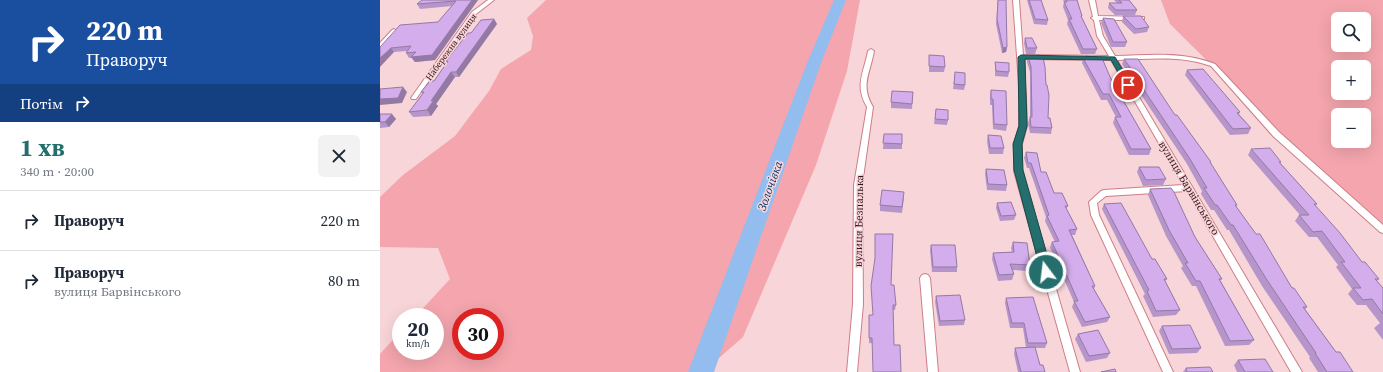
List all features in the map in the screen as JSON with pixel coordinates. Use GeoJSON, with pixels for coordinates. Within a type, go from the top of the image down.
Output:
{"type":"FeatureCollection","features":[{"type":"Feature","properties":{"kind":"street","name":"Набережна вулиця"},"geometry":{"type":"LineString","coordinates":[[414,98],[474,13],[491,0]]}},
{"type":"Feature","properties":{"kind":"street"},"geometry":{"type":"LineString","coordinates":[[1016,0],[1021,57],[1023,126],[1018,144],[1018,170],[1075,372]]}},
{"type":"Feature","properties":{"kind":"street","name":"вулиця Барвінського"},"geometry":{"type":"LineString","coordinates":[[1092,0],[1094,18],[1100,36],[1297,372]]}},
{"type":"Feature","properties":{"kind":"street"},"geometry":{"type":"LineString","coordinates":[[1094,18],[1142,18]]}},
{"type":"Feature","properties":{"kind":"street"},"geometry":{"type":"LineString","coordinates":[[380,46],[394,31]]}},
{"type":"Feature","properties":{"kind":"street","name":"вулиця Безпалька"},"geometry":{"type":"LineString","coordinates":[[852,372],[858,304],[858,185],[870,107],[864,98],[862,82],[869,63],[870,51]]}},
{"type":"Feature","properties":{"kind":"street"},"geometry":{"type":"LineString","coordinates":[[1021,57],[1188,58],[1202,60],[1213,66],[1276,134],[1383,230]]}},
{"type":"Feature","properties":{"kind":"street"},"geometry":{"type":"LineString","coordinates":[[1168,372],[1095,216],[1093,202],[1104,193],[1109,192],[1189,188]]}},
{"type":"Feature","properties":{"kind":"street"},"geometry":{"type":"LineString","coordinates":[[925,278],[933,372]]}},
{"type":"Feature","properties":{"kind":"shaded area"},"geometry":{"type":"Polygon","coordinates":[[[546,0],[860,0],[847,71],[816,165],[743,337],[703,372],[380,372],[380,354],[392,341],[392,360],[444,360],[444,308],[423,308],[450,279],[438,248],[380,247],[380,197],[403,175],[455,136],[489,91],[501,69],[531,50],[533,36],[527,18],[546,0]]]}},
{"type":"Feature","properties":{"kind":"shaded area"},"geometry":{"type":"Polygon","coordinates":[[[1161,0],[1383,0],[1383,225],[1285,138],[1170,24],[1161,0]]]}},
{"type":"Feature","properties":{"kind":"building"},"geometry":{"type":"Polygon","coordinates":[[[422,0],[472,0],[432,55],[411,57],[416,52],[406,53],[411,46],[391,48],[380,58],[380,47],[400,25],[438,22],[456,1],[417,4],[422,0]]]}},
{"type":"Feature","properties":{"kind":"building"},"geometry":{"type":"Polygon","coordinates":[[[998,0],[1006,0],[1007,47],[1003,48],[997,19],[998,0]]]}},
{"type":"Feature","properties":{"kind":"building"},"geometry":{"type":"Polygon","coordinates":[[[1029,0],[1041,0],[1048,20],[1035,19],[1029,0]]]}},
{"type":"Feature","properties":{"kind":"building"},"geometry":{"type":"Polygon","coordinates":[[[1066,0],[1077,0],[1081,16],[1097,49],[1083,49],[1069,19],[1072,19],[1064,2],[1067,2],[1066,0]]]}},
{"type":"Feature","properties":{"kind":"building"},"geometry":{"type":"Polygon","coordinates":[[[1119,0],[1129,0],[1137,10],[1116,10],[1109,3],[1122,3],[1119,0]]]}},
{"type":"Feature","properties":{"kind":"building"},"geometry":{"type":"Polygon","coordinates":[[[1123,16],[1141,16],[1149,27],[1136,29],[1123,16]]]}},
{"type":"Feature","properties":{"kind":"building"},"geometry":{"type":"Polygon","coordinates":[[[1103,18],[1114,19],[1127,42],[1113,42],[1103,18]]]}},
{"type":"Feature","properties":{"kind":"building"},"geometry":{"type":"Polygon","coordinates":[[[494,19],[456,72],[451,72],[431,101],[434,100],[427,110],[409,112],[424,92],[421,92],[430,81],[434,81],[448,61],[446,61],[468,33],[471,33],[481,20],[494,19]]]}},
{"type":"Feature","properties":{"kind":"building"},"geometry":{"type":"Polygon","coordinates":[[[1025,38],[1032,38],[1037,48],[1027,48],[1025,38]]]}},
{"type":"Feature","properties":{"kind":"building"},"geometry":{"type":"Polygon","coordinates":[[[929,55],[944,56],[945,67],[929,66],[929,55]]]}},
{"type":"Feature","properties":{"kind":"building"},"geometry":{"type":"Polygon","coordinates":[[[1039,55],[1043,57],[1045,67],[1046,85],[1049,95],[1048,118],[1050,118],[1052,128],[1031,127],[1031,67],[1028,56],[1039,55]]]}},
{"type":"Feature","properties":{"kind":"building"},"geometry":{"type":"Polygon","coordinates":[[[1086,56],[1102,58],[1111,79],[1151,149],[1131,149],[1115,117],[1121,117],[1109,94],[1103,94],[1083,58],[1087,58],[1086,56]]]}},
{"type":"Feature","properties":{"kind":"building"},"geometry":{"type":"Polygon","coordinates":[[[1124,59],[1138,59],[1175,115],[1177,115],[1211,162],[1237,205],[1235,205],[1256,234],[1260,234],[1292,288],[1294,288],[1307,307],[1303,307],[1336,352],[1340,352],[1353,372],[1327,372],[1233,225],[1231,225],[1217,205],[1215,205],[1204,188],[1207,188],[1190,159],[1140,84],[1142,84],[1124,59]]]}},
{"type":"Feature","properties":{"kind":"building"},"geometry":{"type":"Polygon","coordinates":[[[995,62],[1009,63],[1009,72],[996,71],[995,62]]]}},
{"type":"Feature","properties":{"kind":"building"},"geometry":{"type":"Polygon","coordinates":[[[1203,69],[1240,112],[1237,113],[1251,128],[1233,129],[1187,70],[1203,69]]]}},
{"type":"Feature","properties":{"kind":"building"},"geometry":{"type":"Polygon","coordinates":[[[955,72],[965,73],[965,85],[954,84],[955,72]]]}},
{"type":"Feature","properties":{"kind":"building"},"geometry":{"type":"Polygon","coordinates":[[[403,87],[398,98],[380,99],[380,89],[403,87]]]}},
{"type":"Feature","properties":{"kind":"building"},"geometry":{"type":"Polygon","coordinates":[[[991,90],[1006,91],[1007,125],[994,124],[993,99],[991,99],[991,90]]]}},
{"type":"Feature","properties":{"kind":"building"},"geometry":{"type":"Polygon","coordinates":[[[892,91],[913,92],[912,104],[891,102],[892,91]]]}},
{"type":"Feature","properties":{"kind":"building"},"geometry":{"type":"Polygon","coordinates":[[[936,109],[948,110],[948,120],[935,119],[936,109]]]}},
{"type":"Feature","properties":{"kind":"building"},"geometry":{"type":"Polygon","coordinates":[[[380,114],[392,114],[385,122],[380,122],[380,114]]]}},
{"type":"Feature","properties":{"kind":"building"},"geometry":{"type":"Polygon","coordinates":[[[884,134],[902,134],[902,144],[883,143],[884,134]]]}},
{"type":"Feature","properties":{"kind":"building"},"geometry":{"type":"Polygon","coordinates":[[[988,135],[1001,136],[1004,148],[990,148],[988,135]]]}},
{"type":"Feature","properties":{"kind":"building"},"geometry":{"type":"Polygon","coordinates":[[[1270,148],[1281,162],[1279,162],[1317,204],[1314,204],[1340,233],[1362,262],[1365,262],[1379,279],[1375,279],[1383,288],[1383,314],[1372,299],[1363,300],[1353,288],[1361,288],[1341,262],[1345,262],[1322,231],[1313,232],[1299,215],[1309,215],[1251,149],[1270,148]]]}},
{"type":"Feature","properties":{"kind":"building"},"geometry":{"type":"Polygon","coordinates":[[[1026,152],[1037,153],[1041,172],[1046,172],[1054,193],[1062,193],[1068,206],[1065,206],[1077,229],[1069,230],[1095,286],[1092,286],[1110,317],[1085,322],[1074,301],[1078,301],[1052,242],[1059,241],[1047,216],[1049,215],[1031,163],[1028,163],[1026,152]]]}},
{"type":"Feature","properties":{"kind":"building"},"geometry":{"type":"Polygon","coordinates":[[[1139,167],[1159,167],[1166,179],[1146,180],[1139,167]]]}},
{"type":"Feature","properties":{"kind":"building"},"geometry":{"type":"Polygon","coordinates":[[[986,169],[1004,170],[1007,185],[988,184],[986,169]]]}},
{"type":"Feature","properties":{"kind":"building"},"geometry":{"type":"Polygon","coordinates":[[[1171,188],[1195,237],[1222,279],[1219,279],[1254,340],[1230,341],[1200,281],[1196,281],[1185,263],[1188,263],[1169,230],[1150,189],[1171,188]]]}},
{"type":"Feature","properties":{"kind":"building"},"geometry":{"type":"Polygon","coordinates":[[[882,190],[904,192],[902,207],[880,205],[882,190]]]}},
{"type":"Feature","properties":{"kind":"building"},"geometry":{"type":"Polygon","coordinates":[[[1011,202],[1016,215],[1001,216],[997,203],[1011,202]]]}},
{"type":"Feature","properties":{"kind":"building"},"geometry":{"type":"Polygon","coordinates":[[[1121,203],[1152,259],[1155,259],[1167,279],[1164,279],[1180,310],[1156,311],[1147,291],[1149,290],[1104,204],[1121,203]]]}},
{"type":"Feature","properties":{"kind":"building"},"geometry":{"type":"Polygon","coordinates":[[[875,234],[893,234],[891,285],[894,285],[896,305],[893,305],[894,345],[900,345],[901,372],[873,372],[872,338],[869,338],[869,315],[873,315],[871,286],[875,258],[875,234]]]}},
{"type":"Feature","properties":{"kind":"building"},"geometry":{"type":"Polygon","coordinates":[[[1013,242],[1027,243],[1030,265],[1010,264],[1014,274],[999,275],[993,253],[1014,252],[1013,242]]]}},
{"type":"Feature","properties":{"kind":"building"},"geometry":{"type":"Polygon","coordinates":[[[931,245],[955,245],[957,267],[933,267],[931,245]]]}},
{"type":"Feature","properties":{"kind":"building"},"geometry":{"type":"Polygon","coordinates":[[[960,295],[965,320],[940,321],[936,296],[960,295]]]}},
{"type":"Feature","properties":{"kind":"building"},"geometry":{"type":"Polygon","coordinates":[[[1033,297],[1047,343],[1028,343],[1024,323],[1012,323],[1006,298],[1033,297]]]}},
{"type":"Feature","properties":{"kind":"building"},"geometry":{"type":"Polygon","coordinates":[[[1190,325],[1201,348],[1172,349],[1162,326],[1190,325]]]}},
{"type":"Feature","properties":{"kind":"building"},"geometry":{"type":"Polygon","coordinates":[[[1098,330],[1110,353],[1089,356],[1078,334],[1098,330]]]}},
{"type":"Feature","properties":{"kind":"building"},"geometry":{"type":"Polygon","coordinates":[[[1035,347],[1040,365],[1043,365],[1045,372],[1021,372],[1015,348],[1035,347]]]}},
{"type":"Feature","properties":{"kind":"building"},"geometry":{"type":"Polygon","coordinates":[[[1265,359],[1273,372],[1245,372],[1238,360],[1265,359]]]}},
{"type":"Feature","properties":{"kind":"building"},"geometry":{"type":"Polygon","coordinates":[[[1210,367],[1213,372],[1187,372],[1186,368],[1210,367]]]}},
{"type":"Feature","properties":{"kind":"building"},"geometry":{"type":"Polygon","coordinates":[[[1115,369],[1116,372],[1101,372],[1115,369]]]}},
{"type":"Feature","properties":{"kind":"waterway","name":"Золочівка"},"geometry":{"type":"LineString","coordinates":[[701,372],[814,63],[840,0]]}},
{"type":"Feature","properties":{"kind":"route"},"geometry":{"type":"LineString","coordinates":[[1046,272],[1018,170],[1018,144],[1023,126],[1021,57],[1113,58],[1128,85]]}}]}
